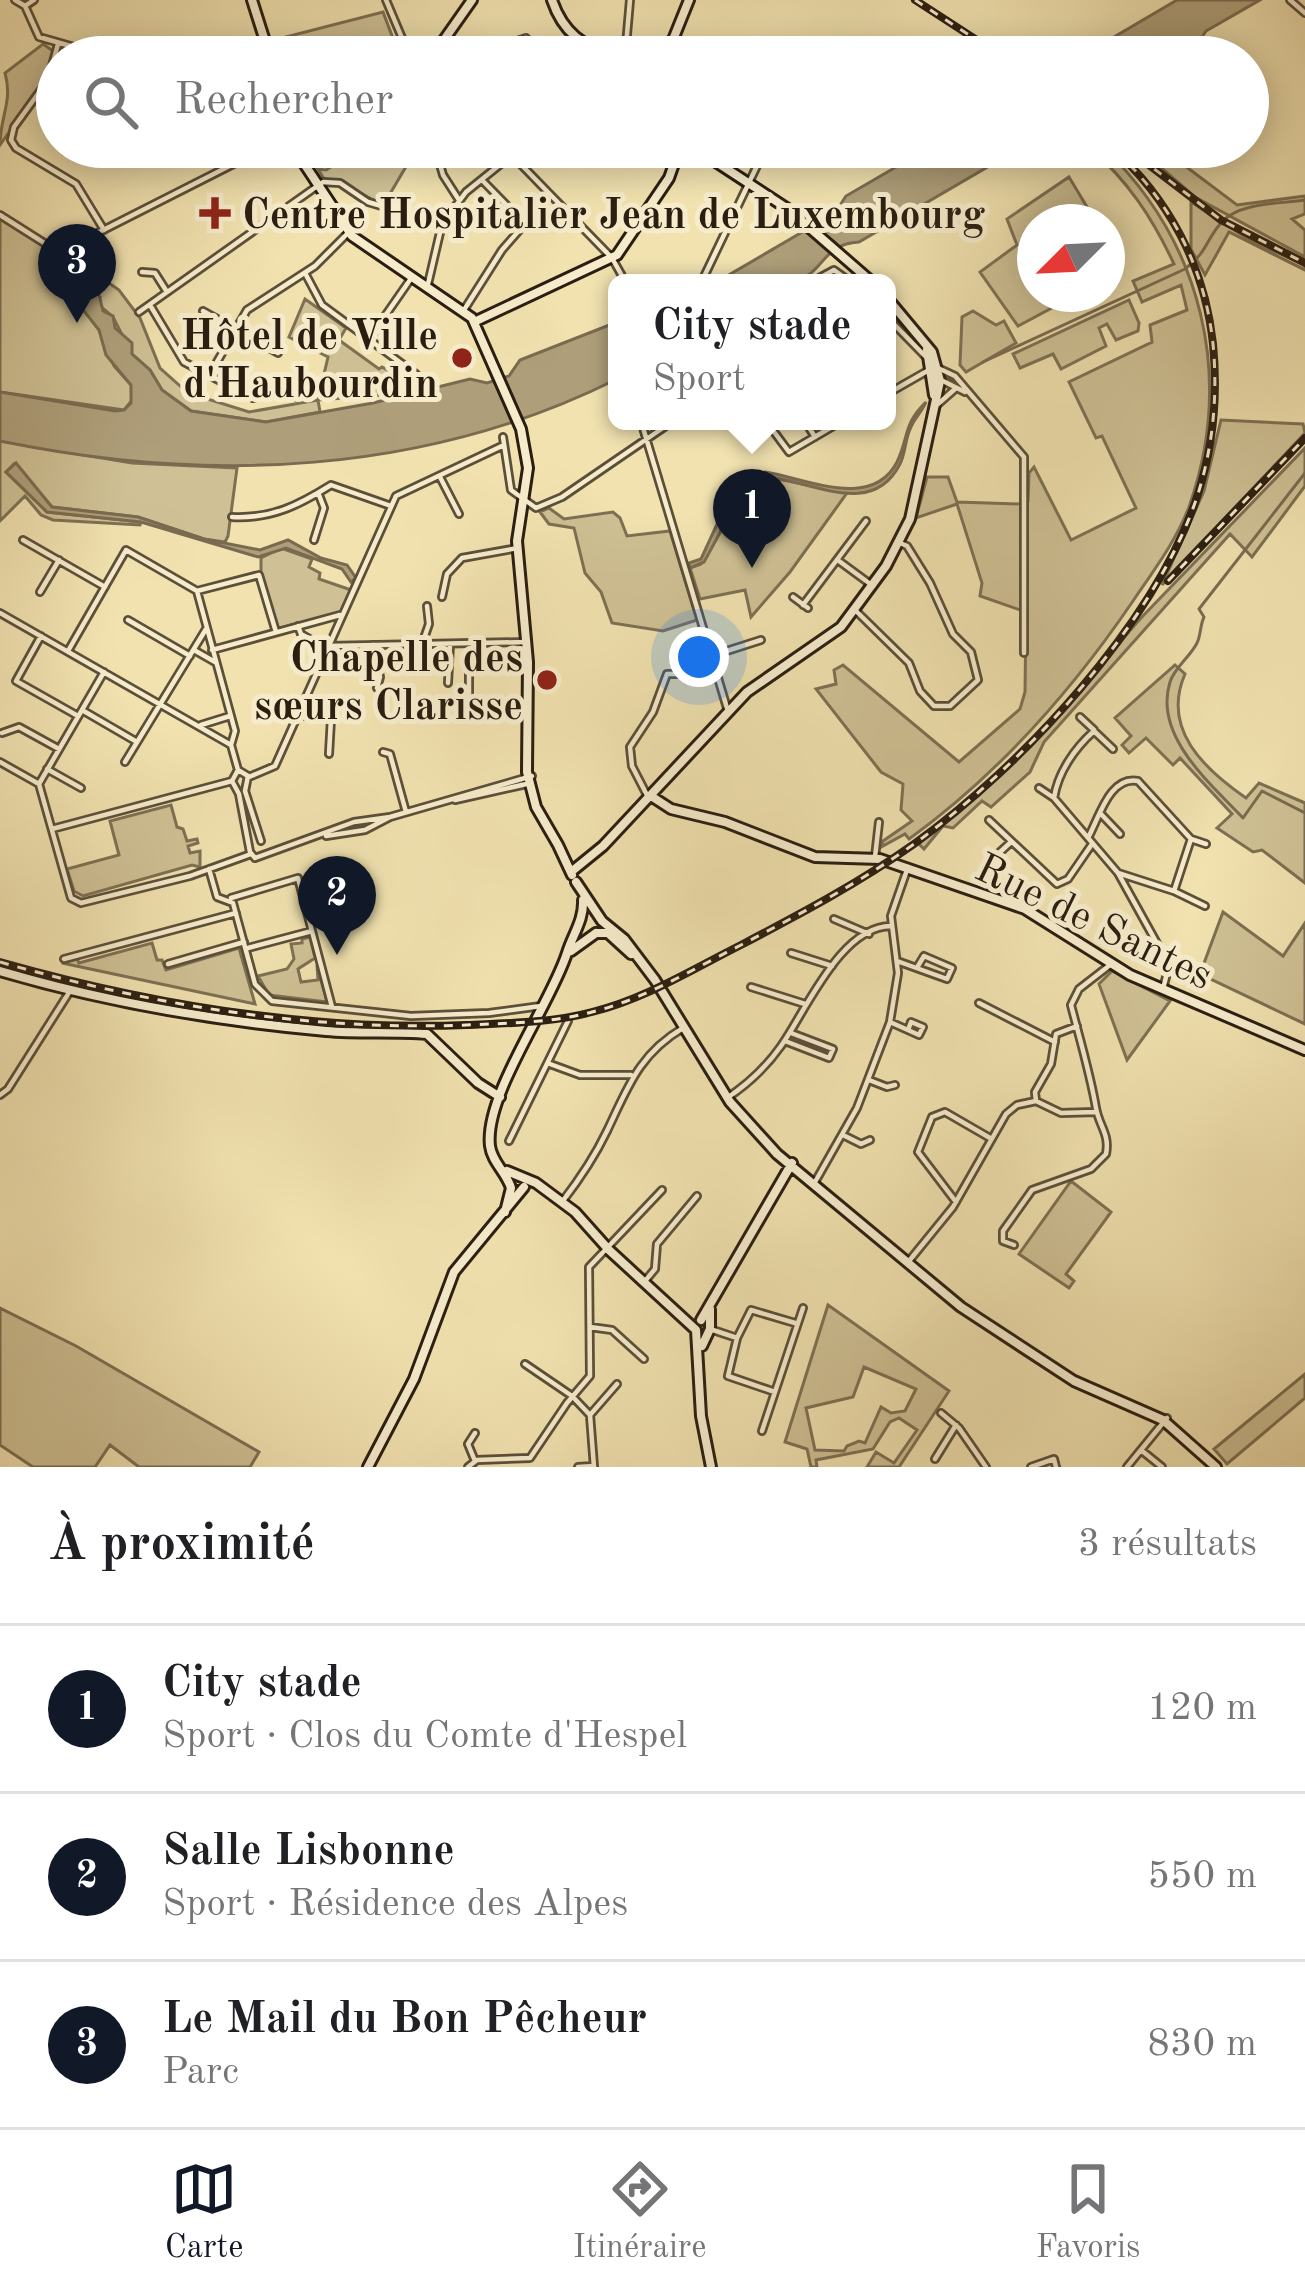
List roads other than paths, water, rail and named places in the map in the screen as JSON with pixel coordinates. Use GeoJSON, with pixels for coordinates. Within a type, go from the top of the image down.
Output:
{"type":"FeatureCollection","features":[{"type":"Feature","properties":{"kind":"street"},"geometry":{"type":"LineString","coordinates":[[15,0],[26,6],[34,33],[41,36]]}},
{"type":"Feature","properties":{"kind":"street"},"geometry":{"type":"LineString","coordinates":[[26,6],[34,0]]}},
{"type":"Feature","properties":{"kind":"street"},"geometry":{"type":"LineString","coordinates":[[250,0],[261,36]]}},
{"type":"Feature","properties":{"kind":"street"},"geometry":{"type":"LineString","coordinates":[[386,0],[401,36]]}},
{"type":"Feature","properties":{"kind":"street"},"geometry":{"type":"LineString","coordinates":[[447,36],[472,0]]}},
{"type":"Feature","properties":{"kind":"street"},"geometry":{"type":"LineString","coordinates":[[552,0],[559,21],[573,36]]}},
{"type":"Feature","properties":{"kind":"street"},"geometry":{"type":"LineString","coordinates":[[624,36],[630,0]]}},
{"type":"Feature","properties":{"kind":"street"},"geometry":{"type":"LineString","coordinates":[[674,36],[689,0]]}},
{"type":"Feature","properties":{"kind":"street"},"geometry":{"type":"LineString","coordinates":[[1290,0],[1305,13]]}},
{"type":"Feature","properties":{"kind":"street"},"geometry":{"type":"LineString","coordinates":[[36,97],[14,127],[12,142],[36,158]]}},
{"type":"Feature","properties":{"kind":"street"},"geometry":{"type":"LineString","coordinates":[[52,168],[76,184],[104,230]]}},
{"type":"Feature","properties":{"kind":"street"},"geometry":{"type":"LineString","coordinates":[[60,252],[226,168]]}},
{"type":"Feature","properties":{"kind":"street"},"geometry":{"type":"LineString","coordinates":[[309,168],[351,231],[474,322],[518,422],[528,464],[518,548],[527,642],[530,780],[576,882],[598,916],[626,941],[649,972],[728,1098],[758,1133],[909,1261]]}},
{"type":"Feature","properties":{"kind":"street"},"geometry":{"type":"LineString","coordinates":[[441,168],[459,200]]}},
{"type":"Feature","properties":{"kind":"street"},"geometry":{"type":"LineString","coordinates":[[426,286],[442,224],[459,200],[496,168]]}},
{"type":"Feature","properties":{"kind":"street"},"geometry":{"type":"LineString","coordinates":[[524,168],[612,258],[621,274]]}},
{"type":"Feature","properties":{"kind":"street"},"geometry":{"type":"LineString","coordinates":[[474,322],[612,258],[633,236],[673,168]]}},
{"type":"Feature","properties":{"kind":"street"},"geometry":{"type":"LineString","coordinates":[[726,168],[799,218],[864,274]]}},
{"type":"Feature","properties":{"kind":"street"},"geometry":{"type":"LineString","coordinates":[[705,274],[756,168]]}},
{"type":"Feature","properties":{"kind":"street"},"geometry":{"type":"LineString","coordinates":[[482,180],[524,223]]}},
{"type":"Feature","properties":{"kind":"street"},"geometry":{"type":"LineString","coordinates":[[139,312],[319,183],[340,183],[368,202],[442,224]]}},
{"type":"Feature","properties":{"kind":"street"},"geometry":{"type":"LineString","coordinates":[[463,310],[524,223],[550,195]]}},
{"type":"Feature","properties":{"kind":"street"},"geometry":{"type":"LineString","coordinates":[[0,215],[68,258]]}},
{"type":"Feature","properties":{"kind":"street"},"geometry":{"type":"LineString","coordinates":[[209,374],[250,307],[305,272],[351,231]]}},
{"type":"Feature","properties":{"kind":"street"},"geometry":{"type":"LineString","coordinates":[[142,272],[155,273],[167,292]]}},
{"type":"Feature","properties":{"kind":"street"},"geometry":{"type":"LineString","coordinates":[[305,272],[322,305],[416,374]]}},
{"type":"Feature","properties":{"kind":"street"},"geometry":{"type":"LineString","coordinates":[[369,339],[412,277]]}},
{"type":"Feature","properties":{"kind":"street"},"geometry":{"type":"LineString","coordinates":[[150,305],[182,359],[254,398],[279,390],[294,397]]}},
{"type":"Feature","properties":{"kind":"street"},"geometry":{"type":"LineString","coordinates":[[896,309],[935,355],[936,410]]}},
{"type":"Feature","properties":{"kind":"street"},"geometry":{"type":"LineString","coordinates":[[203,311],[278,353]]}},
{"type":"Feature","properties":{"kind":"street"},"geometry":{"type":"LineString","coordinates":[[896,327],[935,372],[962,390],[1024,460],[1024,653]]}},
{"type":"Feature","properties":{"kind":"street"},"geometry":{"type":"LineString","coordinates":[[899,538],[932,409],[935,372]]}},
{"type":"Feature","properties":{"kind":"street"},"geometry":{"type":"LineString","coordinates":[[896,388],[935,372],[955,376],[962,390]]}},
{"type":"Feature","properties":{"kind":"street"},"geometry":{"type":"LineString","coordinates":[[571,872],[599,850],[751,689],[842,627],[873,586],[909,523],[944,394],[962,390]]}},
{"type":"Feature","properties":{"kind":"street"},"geometry":{"type":"LineString","coordinates":[[644,430],[729,711]]}},
{"type":"Feature","properties":{"kind":"street"},"geometry":{"type":"LineString","coordinates":[[238,770],[249,776],[274,768],[399,494],[503,441],[510,488],[536,508],[559,499],[658,430]]}},
{"type":"Feature","properties":{"kind":"street"},"geometry":{"type":"LineString","coordinates":[[772,430],[785,452],[827,430]]}},
{"type":"Feature","properties":{"kind":"street"},"geometry":{"type":"LineString","coordinates":[[811,430],[815,437]]}},
{"type":"Feature","properties":{"kind":"street"},"geometry":{"type":"LineString","coordinates":[[439,475],[459,514]]}},
{"type":"Feature","properties":{"kind":"street"},"geometry":{"type":"LineString","coordinates":[[232,517],[274,515],[334,485],[391,506]]}},
{"type":"Feature","properties":{"kind":"street"},"geometry":{"type":"LineString","coordinates":[[314,541],[324,508],[319,495]]}},
{"type":"Feature","properties":{"kind":"street"},"geometry":{"type":"LineString","coordinates":[[793,597],[806,607],[866,520]]}},
{"type":"Feature","properties":{"kind":"street"},"geometry":{"type":"LineString","coordinates":[[854,609],[909,662],[920,691],[934,706],[950,706],[977,682],[979,672],[971,652],[955,637],[929,581],[899,538]]}},
{"type":"Feature","properties":{"kind":"street"},"geometry":{"type":"LineString","coordinates":[[23,540],[104,587]]}},
{"type":"Feature","properties":{"kind":"street"},"geometry":{"type":"LineString","coordinates":[[442,597],[447,574],[462,558],[518,548]]}},
{"type":"Feature","properties":{"kind":"street"},"geometry":{"type":"LineString","coordinates":[[68,651],[127,550],[197,591],[235,735],[231,745],[238,770],[233,783],[251,850],[258,859],[275,848],[319,836],[346,835],[406,812],[530,780]]}},
{"type":"Feature","properties":{"kind":"street"},"geometry":{"type":"LineString","coordinates":[[837,559],[873,586]]}},
{"type":"Feature","properties":{"kind":"street"},"geometry":{"type":"LineString","coordinates":[[40,592],[59,560]]}},
{"type":"Feature","properties":{"kind":"street"},"geometry":{"type":"LineString","coordinates":[[197,591],[260,575],[276,632]]}},
{"type":"Feature","properties":{"kind":"street"},"geometry":{"type":"LineString","coordinates":[[422,644],[429,624],[427,606]]}},
{"type":"Feature","properties":{"kind":"street"},"geometry":{"type":"LineString","coordinates":[[0,613],[231,745]]}},
{"type":"Feature","properties":{"kind":"street"},"geometry":{"type":"LineString","coordinates":[[212,650],[342,614]]}},
{"type":"Feature","properties":{"kind":"street"},"geometry":{"type":"LineString","coordinates":[[128,620],[216,662]]}},
{"type":"Feature","properties":{"kind":"street"},"geometry":{"type":"LineString","coordinates":[[298,626],[303,636],[328,648],[527,642]]}},
{"type":"Feature","properties":{"kind":"street"},"geometry":{"type":"LineString","coordinates":[[125,762],[207,628]]}},
{"type":"Feature","properties":{"kind":"street"},"geometry":{"type":"LineString","coordinates":[[41,636],[16,681],[137,742]]}},
{"type":"Feature","properties":{"kind":"street"},"geometry":{"type":"LineString","coordinates":[[711,656],[761,640]]}},
{"type":"Feature","properties":{"kind":"street"},"geometry":{"type":"LineString","coordinates":[[448,683],[450,644]]}},
{"type":"Feature","properties":{"kind":"street"},"geometry":{"type":"LineString","coordinates":[[373,645],[380,677],[377,688]]}},
{"type":"Feature","properties":{"kind":"street"},"geometry":{"type":"LineString","coordinates":[[479,671],[469,671],[469,709],[528,709]]}},
{"type":"Feature","properties":{"kind":"street"},"geometry":{"type":"LineString","coordinates":[[104,672],[39,784],[69,894],[81,903],[208,869],[263,843]]}},
{"type":"Feature","properties":{"kind":"street"},"geometry":{"type":"LineString","coordinates":[[650,798],[632,764],[630,747],[653,712],[666,675],[716,674]]}},
{"type":"Feature","properties":{"kind":"street"},"geometry":{"type":"LineString","coordinates":[[298,715],[331,719],[329,754]]}},
{"type":"Feature","properties":{"kind":"street"},"geometry":{"type":"LineString","coordinates":[[198,726],[230,716]]}},
{"type":"Feature","properties":{"kind":"street"},"geometry":{"type":"LineString","coordinates":[[1081,717],[1113,749]]}},
{"type":"Feature","properties":{"kind":"street"},"geometry":{"type":"LineString","coordinates":[[2,733],[19,728],[59,749]]}},
{"type":"Feature","properties":{"kind":"street"},"geometry":{"type":"LineString","coordinates":[[1054,798],[1076,749],[1094,731]]}},
{"type":"Feature","properties":{"kind":"street"},"geometry":{"type":"LineString","coordinates":[[383,752],[390,754],[406,812]]}},
{"type":"Feature","properties":{"kind":"street"},"geometry":{"type":"LineString","coordinates":[[0,762],[39,784]]}},
{"type":"Feature","properties":{"kind":"street"},"geometry":{"type":"LineString","coordinates":[[47,769],[81,788]]}},
{"type":"Feature","properties":{"kind":"street"},"geometry":{"type":"LineString","coordinates":[[249,776],[246,785],[266,855]]}},
{"type":"Feature","properties":{"kind":"street"},"geometry":{"type":"LineString","coordinates":[[989,820],[1054,884],[1063,883],[1118,783],[1135,779],[1191,839],[1206,844]]}},
{"type":"Feature","properties":{"kind":"street"},"geometry":{"type":"LineString","coordinates":[[51,830],[233,783],[246,785]]}},
{"type":"Feature","properties":{"kind":"street"},"geometry":{"type":"LineString","coordinates":[[1039,788],[1054,798],[1118,873],[1169,965],[1163,990]]}},
{"type":"Feature","properties":{"kind":"street","name":"Rue de Santes"},"geometry":{"type":"LineString","coordinates":[[650,798],[820,859],[875,857],[1029,911],[1110,965],[1305,1050]]}},
{"type":"Feature","properties":{"kind":"street"},"geometry":{"type":"LineString","coordinates":[[1101,814],[1120,834]]}},
{"type":"Feature","properties":{"kind":"street"},"geometry":{"type":"LineString","coordinates":[[875,857],[879,822]]}},
{"type":"Feature","properties":{"kind":"street"},"geometry":{"type":"LineString","coordinates":[[1174,891],[1191,839]]}},
{"type":"Feature","properties":{"kind":"street"},"geometry":{"type":"LineString","coordinates":[[999,854],[1011,842]]}},
{"type":"Feature","properties":{"kind":"street"},"geometry":{"type":"LineString","coordinates":[[263,843],[275,848]]}},
{"type":"Feature","properties":{"kind":"street"},"geometry":{"type":"LineString","coordinates":[[814,1182],[843,1135],[890,1022],[898,961],[892,914],[908,867]]}},
{"type":"Feature","properties":{"kind":"street"},"geometry":{"type":"LineString","coordinates":[[208,869],[217,897],[230,900]]}},
{"type":"Feature","properties":{"kind":"street"},"geometry":{"type":"LineString","coordinates":[[1118,873],[1205,906]]}},
{"type":"Feature","properties":{"kind":"street"},"geometry":{"type":"LineString","coordinates":[[230,900],[298,878],[332,1007]]}},
{"type":"Feature","properties":{"kind":"street"},"geometry":{"type":"LineString","coordinates":[[576,882],[584,904],[580,921],[547,1005],[500,1096],[490,1131],[495,1160],[518,1184],[542,1188],[562,1202],[682,1314],[737,1338]]}},
{"type":"Feature","properties":{"kind":"street"},"geometry":{"type":"LineString","coordinates":[[230,900],[255,984],[276,1003],[416,1016],[547,1005]]}},
{"type":"Feature","properties":{"kind":"street"},"geometry":{"type":"LineString","coordinates":[[580,921],[588,912],[598,916]]}},
{"type":"Feature","properties":{"kind":"street"},"geometry":{"type":"LineString","coordinates":[[848,923],[850,912]]}},
{"type":"Feature","properties":{"kind":"street"},"geometry":{"type":"LineString","coordinates":[[64,959],[236,913]]}},
{"type":"Feature","properties":{"kind":"street"},"geometry":{"type":"LineString","coordinates":[[593,934],[598,916]]}},
{"type":"Feature","properties":{"kind":"street"},"geometry":{"type":"LineString","coordinates":[[835,919],[868,934]]}},
{"type":"Feature","properties":{"kind":"street"},"geometry":{"type":"LineString","coordinates":[[580,921],[593,934]]}},
{"type":"Feature","properties":{"kind":"street"},"geometry":{"type":"LineString","coordinates":[[728,1098],[784,1041],[832,966],[868,934],[892,926]]}},
{"type":"Feature","properties":{"kind":"street"},"geometry":{"type":"LineString","coordinates":[[168,964],[312,931]]}},
{"type":"Feature","properties":{"kind":"street"},"geometry":{"type":"LineString","coordinates":[[565,963],[575,945],[593,934],[610,934],[649,972]]}},
{"type":"Feature","properties":{"kind":"street"},"geometry":{"type":"LineString","coordinates":[[791,952],[832,966]]}},
{"type":"Feature","properties":{"kind":"street"},"geometry":{"type":"LineString","coordinates":[[898,961],[947,979],[952,968],[924,956],[918,966]]}},
{"type":"Feature","properties":{"kind":"street"},"geometry":{"type":"LineString","coordinates":[[1015,1245],[1004,1241],[1002,1234],[1033,1190],[1091,1169],[1103,1159],[1108,1136],[1096,1112],[1094,1081],[1071,1005],[1079,989],[1110,965]]}},
{"type":"Feature","properties":{"kind":"street"},"geometry":{"type":"LineString","coordinates":[[0,971],[70,989],[279,1025],[430,1035],[478,1083],[500,1096]]}},
{"type":"Feature","properties":{"kind":"street"},"geometry":{"type":"LineString","coordinates":[[763,991],[766,982]]}},
{"type":"Feature","properties":{"kind":"street"},"geometry":{"type":"LineString","coordinates":[[751,987],[805,1004]]}},
{"type":"Feature","properties":{"kind":"street"},"geometry":{"type":"LineString","coordinates":[[2,1096],[70,989]]}},
{"type":"Feature","properties":{"kind":"street"},"geometry":{"type":"LineString","coordinates":[[979,1003],[1055,1042]]}},
{"type":"Feature","properties":{"kind":"street"},"geometry":{"type":"LineString","coordinates":[[508,1141],[568,1021]]}},
{"type":"Feature","properties":{"kind":"street"},"geometry":{"type":"LineString","coordinates":[[890,1022],[908,1030]]}},
{"type":"Feature","properties":{"kind":"street"},"geometry":{"type":"LineString","coordinates":[[562,1202],[594,1156],[631,1075],[658,1045],[685,1027]]}},
{"type":"Feature","properties":{"kind":"street"},"geometry":{"type":"LineString","coordinates":[[1036,1101],[1035,1092],[1051,1064],[1058,1031],[1077,1027]]}},
{"type":"Feature","properties":{"kind":"street"},"geometry":{"type":"LineString","coordinates":[[784,1041],[829,1058],[832,1049],[790,1032]]}},
{"type":"Feature","properties":{"kind":"street"},"geometry":{"type":"LineString","coordinates":[[548,1063],[580,1075],[631,1075]]}},
{"type":"Feature","properties":{"kind":"street"},"geometry":{"type":"LineString","coordinates":[[869,1080],[886,1087],[895,1085]]}},
{"type":"Feature","properties":{"kind":"street"},"geometry":{"type":"LineString","coordinates":[[909,1261],[956,1202],[1011,1109],[1036,1101],[1068,1114],[1096,1112]]}},
{"type":"Feature","properties":{"kind":"street"},"geometry":{"type":"LineString","coordinates":[[956,1202],[918,1152],[938,1112],[992,1139]]}},
{"type":"Feature","properties":{"kind":"street"},"geometry":{"type":"LineString","coordinates":[[843,1135],[861,1144],[870,1140]]}},
{"type":"Feature","properties":{"kind":"street"},"geometry":{"type":"LineString","coordinates":[[711,1467],[700,1415],[703,1327],[714,1296],[792,1163]]}},
{"type":"Feature","properties":{"kind":"street"},"geometry":{"type":"LineString","coordinates":[[814,1182],[966,1310],[1074,1381],[1166,1419],[1219,1467]]}},
{"type":"Feature","properties":{"kind":"street"},"geometry":{"type":"LineString","coordinates":[[368,1467],[414,1379],[451,1279],[505,1212],[518,1184]]}},
{"type":"Feature","properties":{"kind":"street"},"geometry":{"type":"LineString","coordinates":[[530,1467],[530,1458],[592,1371],[588,1269],[662,1190]]}},
{"type":"Feature","properties":{"kind":"street"},"geometry":{"type":"LineString","coordinates":[[645,1281],[655,1269],[657,1244],[697,1196]]}},
{"type":"Feature","properties":{"kind":"street"},"geometry":{"type":"LineString","coordinates":[[762,1431],[802,1308]]}},
{"type":"Feature","properties":{"kind":"street"},"geometry":{"type":"LineString","coordinates":[[775,1392],[727,1374],[737,1338],[751,1310],[797,1324]]}},
{"type":"Feature","properties":{"kind":"street"},"geometry":{"type":"LineString","coordinates":[[590,1328],[610,1328],[644,1359]]}},
{"type":"Feature","properties":{"kind":"street"},"geometry":{"type":"LineString","coordinates":[[525,1364],[590,1414],[594,1466],[578,1467]]}},
{"type":"Feature","properties":{"kind":"street"},"geometry":{"type":"LineString","coordinates":[[590,1414],[617,1384]]}},
{"type":"Feature","properties":{"kind":"street"},"geometry":{"type":"LineString","coordinates":[[941,1412],[986,1467]]}},
{"type":"Feature","properties":{"kind":"street"},"geometry":{"type":"LineString","coordinates":[[1127,1467],[1166,1419]]}},
{"type":"Feature","properties":{"kind":"street"},"geometry":{"type":"LineString","coordinates":[[934,1459],[944,1451],[956,1425]]}},
{"type":"Feature","properties":{"kind":"street"},"geometry":{"type":"LineString","coordinates":[[475,1433],[468,1444],[475,1461]]}},
{"type":"Feature","properties":{"kind":"street"},"geometry":{"type":"LineString","coordinates":[[1141,1450],[1162,1467]]}},
{"type":"Feature","properties":{"kind":"street"},"geometry":{"type":"LineString","coordinates":[[468,1467],[475,1461],[530,1458]]}},
{"type":"Feature","properties":{"kind":"street"},"geometry":{"type":"LineString","coordinates":[[1031,1467],[1054,1459],[1057,1467]]}},
{"type":"Feature","properties":{"kind":"waterway"},"geometry":{"type":"LineString","coordinates":[[983,362],[1185,269],[1221,223],[1238,211],[1305,200]]}},
{"type":"Feature","properties":{"kind":"waterway"},"geometry":{"type":"LineString","coordinates":[[1305,473],[1199,609],[1204,617],[1198,640],[1172,677],[1167,702],[1177,740],[1188,758],[1243,818],[1262,791],[1305,813]]}},
{"type":"Feature","properties":{"kind":"railway"},"geometry":{"type":"LineString","coordinates":[[915,0],[971,36]]}},
{"type":"Feature","properties":{"kind":"railway"},"geometry":{"type":"LineString","coordinates":[[0,962],[115,991],[289,1019],[407,1026],[561,1018],[612,1006],[668,983],[829,898],[914,844],[997,775],[1080,689],[1150,594],[1197,497],[1213,421],[1209,316],[1181,236],[1133,168]]}},
{"type":"Feature","properties":{"kind":"railway"},"geometry":{"type":"LineString","coordinates":[[1153,168],[1221,220],[1305,263]]}},
{"type":"Feature","properties":{"kind":"railway"},"geometry":{"type":"LineString","coordinates":[[1168,581],[1305,438]]}},
{"type":"Feature","properties":{"kind":"place","name":"Centre Hospitalier Jean de Luxembourg"},"geometry":{"type":"Point","coordinates":[215,213]}},
{"type":"Feature","properties":{"kind":"place","name":"Le Mail du Bon Pêcheur"},"geometry":{"type":"Point","coordinates":[77,323]}},
{"type":"Feature","properties":{"kind":"place","name":"Hôtel de Ville d'Haubourdin"},"geometry":{"type":"Point","coordinates":[462,358]}},
{"type":"Feature","properties":{"kind":"place","name":"City stade"},"geometry":{"type":"Point","coordinates":[752,568]}},
{"type":"Feature","properties":{"kind":"place","name":"Chapelle des sœurs Clarisse"},"geometry":{"type":"Point","coordinates":[547,680]}},
{"type":"Feature","properties":{"kind":"place","name":"Salle Lisbonne"},"geometry":{"type":"Point","coordinates":[337,955]}}]}
